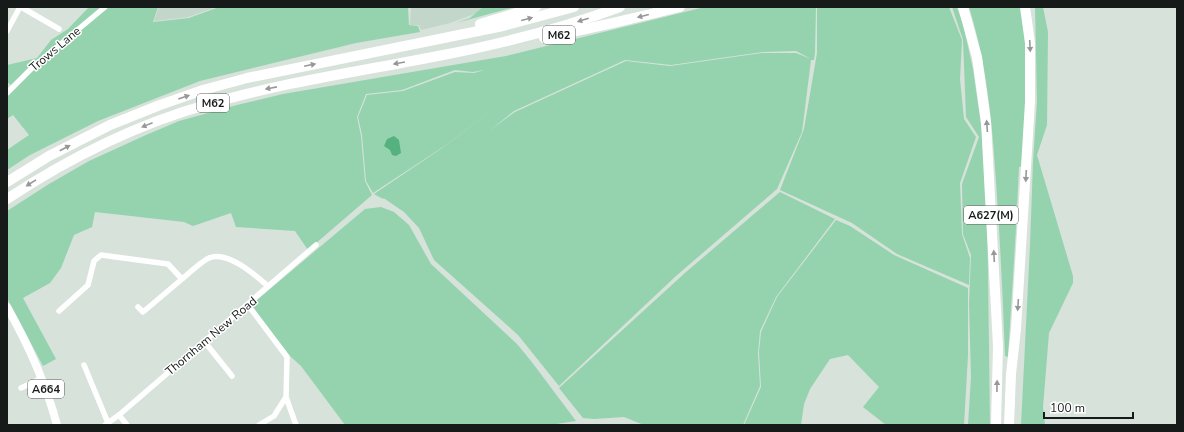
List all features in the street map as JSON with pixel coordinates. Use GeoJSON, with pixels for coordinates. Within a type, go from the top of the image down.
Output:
{"type":"FeatureCollection","features":[{"type":"Feature","properties":{"kind":"highway","name":"M62"},"geometry":{"type":"LineString","coordinates":[[366,54],[474,26],[536,7]]}},
{"type":"Feature","properties":{"kind":"highway","name":"M62"},"geometry":{"type":"LineString","coordinates":[[7,182],[80,139],[160,104],[203,90],[247,78],[503,26],[574,7]]}},
{"type":"Feature","properties":{"kind":"highway","name":"M62"},"geometry":{"type":"LineString","coordinates":[[437,56],[536,34],[620,7]]}},
{"type":"Feature","properties":{"kind":"highway","name":"M62"},"geometry":{"type":"LineString","coordinates":[[7,199],[44,175],[115,138],[164,118],[207,104],[248,93],[349,72],[437,56],[492,48],[614,24],[680,7]]}},
{"type":"Feature","properties":{"kind":"highway","name":"A627(M)"},"geometry":{"type":"LineString","coordinates":[[963,7],[977,57],[986,122],[998,346],[996,425]]}},
{"type":"Feature","properties":{"kind":"highway","name":"A627(M)"},"geometry":{"type":"LineString","coordinates":[[1009,425],[1030,102],[1030,43],[1025,7]]}},
{"type":"Feature","properties":{"kind":"highway","name":"A627(M)"},"geometry":{"type":"LineString","coordinates":[[1014,347],[1017,375],[1015,425]]}},
{"type":"Feature","properties":{"kind":"main road","name":"A664"},"geometry":{"type":"LineString","coordinates":[[7,308],[22,335],[42,378],[57,425]]}},
{"type":"Feature","properties":{"kind":"street"},"geometry":{"type":"LineString","coordinates":[[7,31],[20,7],[59,29]]}},
{"type":"Feature","properties":{"kind":"street","name":"Trows Lane"},"geometry":{"type":"LineString","coordinates":[[7,93],[33,67],[105,7]]}},
{"type":"Feature","properties":{"kind":"street","name":"Thornham New Road"},"geometry":{"type":"LineString","coordinates":[[106,424],[119,415],[316,246]]}},
{"type":"Feature","properties":{"kind":"street"},"geometry":{"type":"LineString","coordinates":[[59,311],[88,285],[94,261],[101,255],[168,264],[182,279]]}},
{"type":"Feature","properties":{"kind":"street"},"geometry":{"type":"LineString","coordinates":[[138,307],[143,312],[209,258],[223,257],[250,270],[268,286]]}},
{"type":"Feature","properties":{"kind":"street"},"geometry":{"type":"LineString","coordinates":[[248,305],[287,357],[286,397],[296,425]]}},
{"type":"Feature","properties":{"kind":"street"},"geometry":{"type":"LineString","coordinates":[[204,341],[232,376]]}},
{"type":"Feature","properties":{"kind":"street"},"geometry":{"type":"LineString","coordinates":[[84,365],[106,424]]}},
{"type":"Feature","properties":{"kind":"street"},"geometry":{"type":"LineString","coordinates":[[21,388],[42,378]]}},
{"type":"Feature","properties":{"kind":"street"},"geometry":{"type":"LineString","coordinates":[[260,425],[274,416],[286,397]]}},
{"type":"Feature","properties":{"kind":"street"},"geometry":{"type":"LineString","coordinates":[[119,415],[127,425]]}},
{"type":"Feature","properties":{"kind":"shaded area"},"geometry":{"type":"Polygon","coordinates":[[[89,7],[158,7],[153,22],[189,18],[219,7],[408,7],[409,25],[418,26],[420,32],[356,43],[200,81],[98,121],[30,155],[7,170],[7,150],[29,135],[13,115],[7,119],[7,92],[11,85],[7,82],[7,65],[37,58],[51,40],[68,29],[89,7]]]}},
{"type":"Feature","properties":{"kind":"shaded area"},"geometry":{"type":"Polygon","coordinates":[[[159,7],[216,7],[188,17],[154,21],[159,7]]]}},
{"type":"Feature","properties":{"kind":"shaded area"},"geometry":{"type":"Polygon","coordinates":[[[411,7],[493,7],[450,23],[421,30],[419,25],[410,25],[411,7]]]}},
{"type":"Feature","properties":{"kind":"shaded area"},"geometry":{"type":"Polygon","coordinates":[[[483,7],[515,7],[456,23],[470,18],[483,7]]]}},
{"type":"Feature","properties":{"kind":"shaded area"},"geometry":{"type":"Polygon","coordinates":[[[705,7],[816,7],[815,52],[814,60],[811,60],[802,132],[777,189],[676,276],[559,386],[518,335],[434,260],[419,228],[404,212],[385,199],[374,194],[445,146],[510,96],[446,145],[373,193],[366,181],[362,135],[358,117],[367,95],[403,91],[455,72],[474,73],[484,70],[473,72],[455,70],[402,90],[366,94],[357,117],[361,136],[365,181],[372,195],[308,250],[295,231],[236,227],[231,213],[193,226],[184,222],[95,212],[92,227],[74,235],[61,268],[50,283],[23,298],[56,359],[43,366],[7,298],[7,211],[89,161],[179,121],[283,94],[506,56],[705,7]],[[796,51],[763,52],[671,65],[625,60],[514,111],[490,130],[515,112],[626,61],[670,66],[762,53],[796,53],[811,59],[796,51]]]}},
{"type":"Feature","properties":{"kind":"shaded area"},"geometry":{"type":"Polygon","coordinates":[[[817,7],[949,7],[962,40],[960,79],[964,119],[976,137],[960,183],[962,234],[970,258],[969,285],[897,254],[852,223],[780,190],[804,129],[817,53],[817,7]]]}},
{"type":"Feature","properties":{"kind":"shaded area"},"geometry":{"type":"Polygon","coordinates":[[[952,7],[957,7],[963,24],[973,69],[982,132],[987,196],[990,425],[968,425],[971,377],[969,304],[971,255],[963,234],[962,184],[979,137],[966,117],[963,40],[952,7]]]}},
{"type":"Feature","properties":{"kind":"shaded area"},"geometry":{"type":"Polygon","coordinates":[[[969,7],[1022,7],[1026,66],[1025,126],[1023,166],[1019,167],[1008,357],[1005,356],[999,225],[988,93],[980,50],[969,7]]]}},
{"type":"Feature","properties":{"kind":"shaded area"},"geometry":{"type":"Polygon","coordinates":[[[1035,7],[1043,7],[1048,32],[1047,125],[1037,155],[1073,276],[1073,283],[1049,333],[1043,407],[1045,425],[1021,425],[1037,101],[1035,7]]]}},
{"type":"Feature","properties":{"kind":"shaded area"},"geometry":{"type":"Polygon","coordinates":[[[394,136],[399,140],[401,153],[396,156],[392,155],[390,150],[384,146],[387,139],[394,136]]]}},
{"type":"Feature","properties":{"kind":"shaded area"},"geometry":{"type":"Polygon","coordinates":[[[780,192],[835,219],[776,297],[760,331],[758,353],[760,386],[743,425],[644,425],[624,417],[594,419],[583,418],[559,388],[686,272],[780,192]]]}},
{"type":"Feature","properties":{"kind":"shaded area"},"geometry":{"type":"Polygon","coordinates":[[[381,207],[394,212],[409,225],[431,264],[517,344],[576,421],[550,425],[345,425],[301,366],[290,356],[251,305],[365,209],[381,207]]]}},
{"type":"Feature","properties":{"kind":"shaded area"},"geometry":{"type":"Polygon","coordinates":[[[836,220],[850,226],[894,255],[968,288],[968,355],[964,425],[886,425],[863,407],[879,387],[848,355],[830,359],[810,389],[804,404],[801,425],[744,425],[761,387],[759,352],[761,332],[777,297],[836,220]]]}}]}
